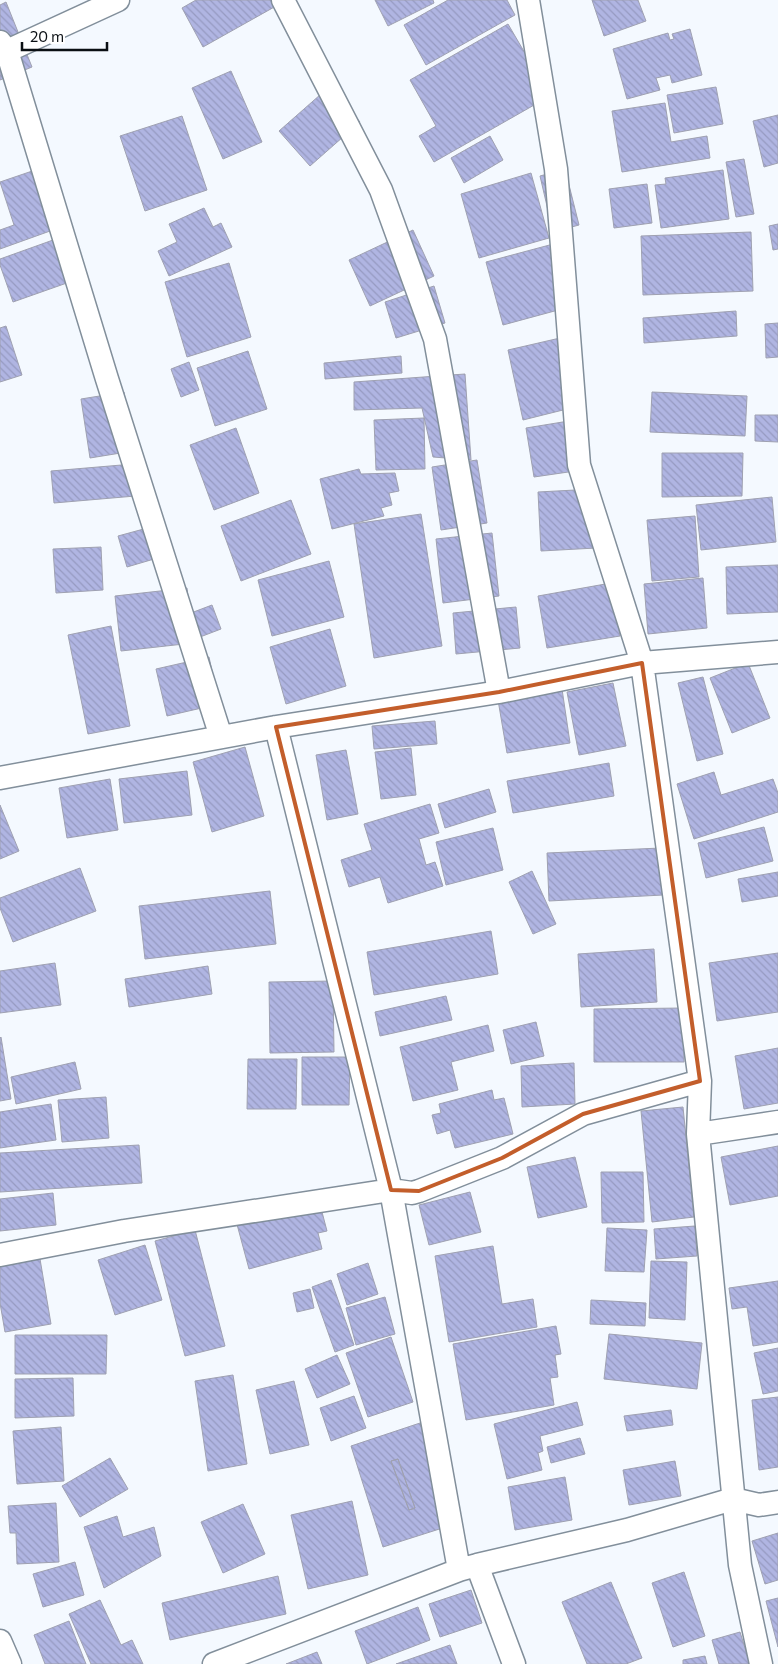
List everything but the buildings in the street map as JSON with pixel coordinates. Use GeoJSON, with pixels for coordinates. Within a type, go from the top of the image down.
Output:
{"type":"FeatureCollection","features":[{"type":"Feature","properties":{"kind":"street"},"geometry":{"type":"LineString","coordinates":[[118,0],[4,46],[221,737]]}},
{"type":"Feature","properties":{"kind":"street"},"geometry":{"type":"LineString","coordinates":[[283,0],[381,190],[435,339],[499,692]]}},
{"type":"Feature","properties":{"kind":"street"},"geometry":{"type":"LineString","coordinates":[[528,0],[556,169],[579,465],[642,663],[700,1081],[698,1134],[740,1566],[761,1664]]}},
{"type":"Feature","properties":{"kind":"street"},"geometry":{"type":"LineString","coordinates":[[0,778],[276,727],[499,692],[642,663],[778,652]]}},
{"type":"Feature","properties":{"kind":"street"},"geometry":{"type":"LineString","coordinates":[[276,727],[391,1190],[468,1568],[514,1664]]}},
{"type":"Feature","properties":{"kind":"street"},"geometry":{"type":"LineString","coordinates":[[0,1255],[124,1231],[391,1190],[412,1193],[502,1158],[583,1114],[700,1081]]}},
{"type":"Feature","properties":{"kind":"street"},"geometry":{"type":"LineString","coordinates":[[698,1134],[778,1122]]}},
{"type":"Feature","properties":{"kind":"street"},"geometry":{"type":"LineString","coordinates":[[214,1664],[468,1568],[628,1530],[733,1499],[759,1505],[778,1502]]}},
{"type":"Feature","properties":{"kind":"street"},"geometry":{"type":"LineString","coordinates":[[0,1641],[10,1664]]}},
{"type":"Feature","properties":{"kind":"highlighted area"},"geometry":{"type":"Polygon","coordinates":[[[642,663],[700,1081],[583,1114],[502,1158],[419,1191],[391,1190],[276,727],[499,692],[642,663]]]}}]}
